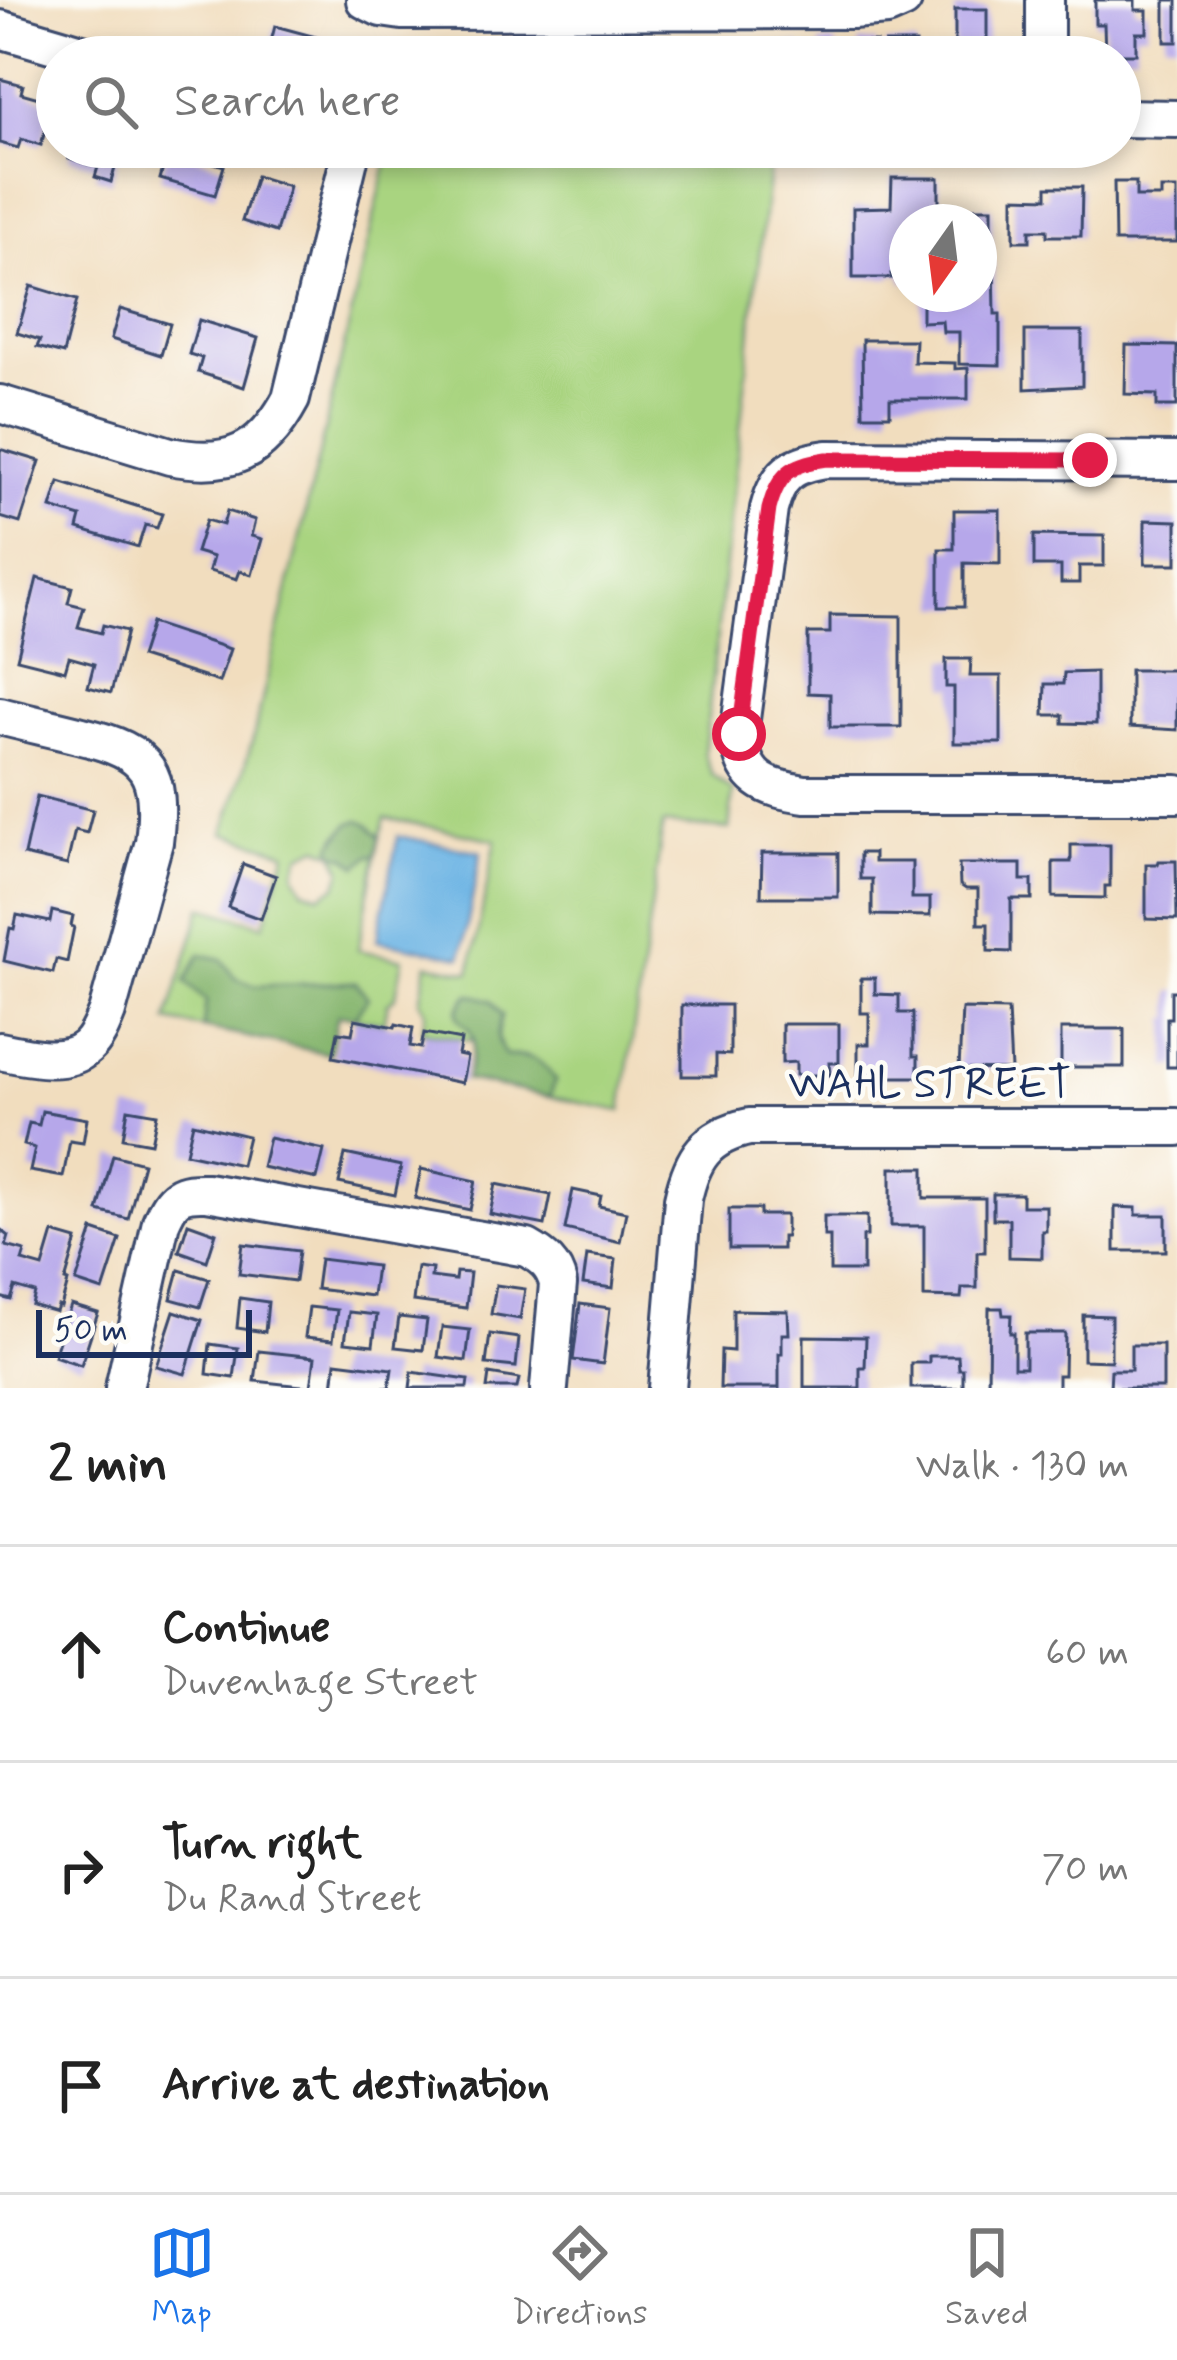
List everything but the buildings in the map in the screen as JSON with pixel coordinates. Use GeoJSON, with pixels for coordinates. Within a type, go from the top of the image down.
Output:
{"type":"FeatureCollection","features":[{"type":"Feature","properties":{"kind":"street"},"geometry":{"type":"LineString","coordinates":[[365,0],[381,8],[426,11],[852,10],[887,7],[903,0]]}},
{"type":"Feature","properties":{"kind":"street"},"geometry":{"type":"LineString","coordinates":[[1045,0],[1046,36]]}},
{"type":"Feature","properties":{"kind":"street"},"geometry":{"type":"LineString","coordinates":[[0,29],[36,40]]}},
{"type":"Feature","properties":{"kind":"street"},"geometry":{"type":"LineString","coordinates":[[1141,118],[1177,119]]}},
{"type":"Feature","properties":{"kind":"street"},"geometry":{"type":"LineString","coordinates":[[0,404],[185,459],[245,453],[278,423],[291,399],[347,168]]}},
{"type":"Feature","properties":{"kind":"street"},"geometry":{"type":"LineString","coordinates":[[1177,460],[827,459],[808,462],[779,480],[769,509],[739,734],[748,770],[763,784],[805,794],[1177,794]]}},
{"type":"Feature","properties":{"kind":"street"},"geometry":{"type":"LineString","coordinates":[[0,716],[106,741],[139,758],[157,796],[154,842],[98,1034],[87,1048],[72,1055],[27,1057],[0,1051]]}},
{"type":"Feature","properties":{"kind":"street","name":"WAHL STREET"},"geometry":{"type":"LineString","coordinates":[[667,1388],[688,1176],[695,1160],[726,1132],[749,1127],[1177,1127]]}},
{"type":"Feature","properties":{"kind":"street"},"geometry":{"type":"LineString","coordinates":[[124,1388],[161,1222],[168,1206],[187,1191],[527,1248],[556,1272],[558,1284],[549,1388]]}},
{"type":"Feature","properties":{"kind":"green space"},"geometry":{"type":"Polygon","coordinates":[[[385,168],[769,168],[704,753],[712,775],[733,791],[729,829],[663,824],[622,1111],[550,1097],[555,1080],[525,1056],[506,1056],[502,1051],[498,1037],[502,1016],[471,1033],[473,1041],[422,1031],[426,1011],[420,1001],[427,964],[470,972],[496,840],[385,818],[380,837],[371,829],[349,824],[336,838],[358,865],[376,855],[358,950],[403,959],[396,996],[388,1003],[384,1023],[354,1017],[367,998],[356,982],[255,986],[235,978],[206,1001],[203,1028],[167,1021],[202,907],[264,925],[286,852],[224,833],[253,739],[385,168]],[[318,847],[300,856],[295,873],[303,889],[321,895],[337,886],[342,869],[334,853],[318,847]]]}},
{"type":"Feature","properties":{"kind":"green space"},"geometry":{"type":"Polygon","coordinates":[[[360,820],[380,837],[376,855],[358,866],[334,853],[332,845],[349,824],[360,820]]]}},
{"type":"Feature","properties":{"kind":"green space"},"geometry":{"type":"Polygon","coordinates":[[[200,954],[222,959],[235,978],[255,986],[356,982],[368,998],[354,1017],[338,1015],[330,1054],[203,1028],[206,1001],[185,982],[200,954]]]}},
{"type":"Feature","properties":{"kind":"green space"},"geometry":{"type":"Polygon","coordinates":[[[469,994],[491,1000],[502,1016],[498,1037],[506,1056],[535,1060],[550,1073],[555,1080],[550,1097],[466,1080],[473,1038],[459,1020],[458,1010],[469,994]]]}},
{"type":"Feature","properties":{"kind":"water"},"geometry":{"type":"Polygon","coordinates":[[[398,836],[481,852],[461,957],[377,940],[398,836]]]}},
{"type":"Feature","properties":{"kind":"route"},"geometry":{"type":"LineString","coordinates":[[739,734],[769,509],[779,480],[791,470],[827,459],[1090,460]]}}]}
